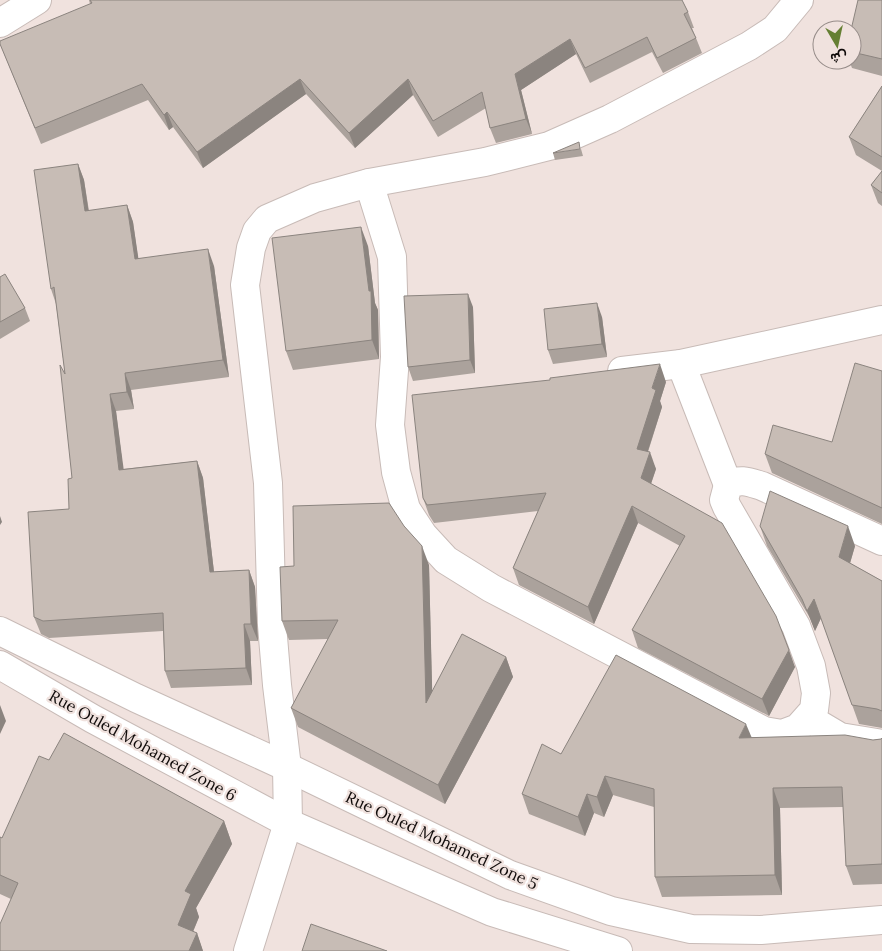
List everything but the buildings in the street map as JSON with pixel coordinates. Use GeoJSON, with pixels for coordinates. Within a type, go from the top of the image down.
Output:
{"type":"FeatureCollection","features":[{"type":"Feature","properties":{"kind":"street"},"geometry":{"type":"LineString","coordinates":[[0,23],[36,0]]}},
{"type":"Feature","properties":{"kind":"street"},"geometry":{"type":"LineString","coordinates":[[248,951],[288,822],[287,767],[280,721],[272,626],[268,483],[245,285],[251,248],[257,231],[267,219],[315,198],[369,183],[485,162],[549,146],[610,119],[749,46],[775,28],[799,0]]}},
{"type":"Feature","properties":{"kind":"street"},"geometry":{"type":"LineString","coordinates":[[369,183],[392,257],[396,357],[390,425],[396,472],[406,509],[423,535],[446,560],[491,588],[764,731],[782,734],[798,728],[814,710],[816,693],[811,666],[796,626],[727,507],[724,500],[728,485],[681,364]]}},
{"type":"Feature","properties":{"kind":"street"},"geometry":{"type":"LineString","coordinates":[[594,374],[681,364],[882,320]]}},
{"type":"Feature","properties":{"kind":"street"},"geometry":{"type":"LineString","coordinates":[[392,399],[421,395]]}},
{"type":"Feature","properties":{"kind":"street"},"geometry":{"type":"LineString","coordinates":[[728,485],[736,481],[745,481],[762,486],[882,541]]}},
{"type":"Feature","properties":{"kind":"street","name":"Rue Ouled Mohamed Zone 6"},"geometry":{"type":"LineString","coordinates":[[0,630],[136,698]]}},
{"type":"Feature","properties":{"kind":"street","name":"Rue Ouled Mohamed Zone 6"},"geometry":{"type":"LineString","coordinates":[[0,665],[93,719],[288,822]]}},
{"type":"Feature","properties":{"kind":"street","name":"Rue Ouled Mohamed Zone 5"},"geometry":{"type":"LineString","coordinates":[[136,698],[287,767],[510,875],[611,911],[691,929],[761,941],[882,920]]}},
{"type":"Feature","properties":{"kind":"street"},"geometry":{"type":"LineString","coordinates":[[808,718],[840,737],[882,744]]}},
{"type":"Feature","properties":{"kind":"street"},"geometry":{"type":"LineString","coordinates":[[288,822],[492,912],[618,951]]}}]}
